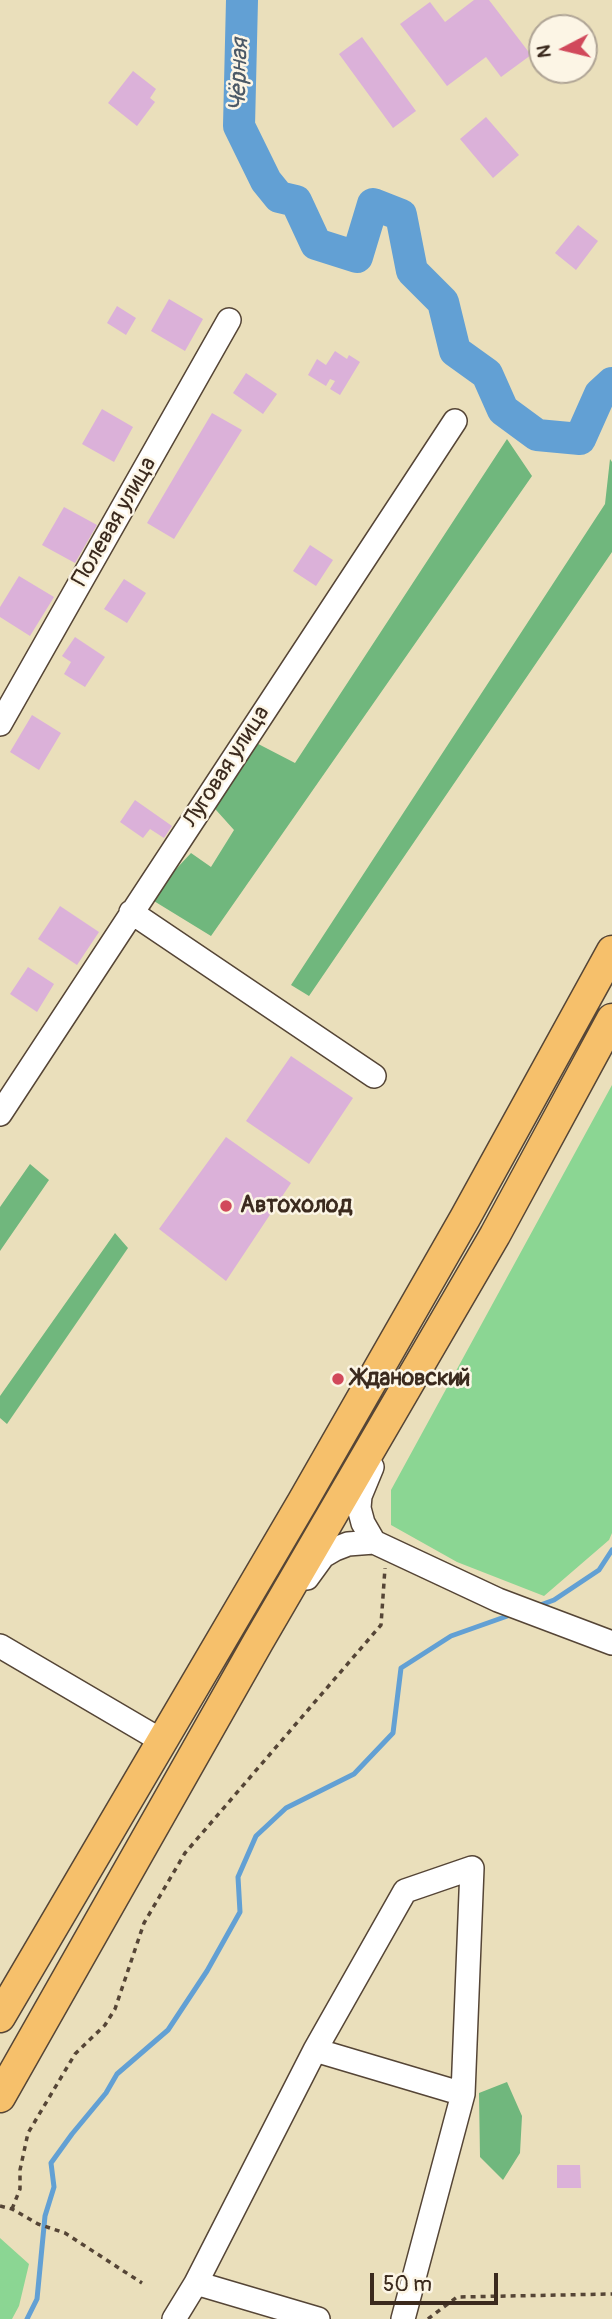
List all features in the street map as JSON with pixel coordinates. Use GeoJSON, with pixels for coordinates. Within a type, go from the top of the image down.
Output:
{"type":"FeatureCollection","features":[{"type":"Feature","properties":{"kind":"main road"},"geometry":{"type":"LineString","coordinates":[[0,2017],[465,1219],[612,951]]}},
{"type":"Feature","properties":{"kind":"main road"},"geometry":{"type":"LineString","coordinates":[[0,2097],[258,1642],[495,1235],[612,1019]]}},
{"type":"Feature","properties":{"kind":"street","name":"Полевая улица"},"geometry":{"type":"LineString","coordinates":[[0,724],[229,320]]}},
{"type":"Feature","properties":{"kind":"street","name":"Луговая улица"},"geometry":{"type":"LineString","coordinates":[[0,1114],[456,421]]}},
{"type":"Feature","properties":{"kind":"street"},"geometry":{"type":"LineString","coordinates":[[131,912],[374,1076]]}},
{"type":"Feature","properties":{"kind":"street"},"geometry":{"type":"LineString","coordinates":[[380,1545],[363,1523],[359,1508],[360,1496],[397,1404]]}},
{"type":"Feature","properties":{"kind":"street"},"geometry":{"type":"LineString","coordinates":[[258,1642],[323,1556],[348,1544],[380,1545],[498,1600],[612,1643]]}},
{"type":"Feature","properties":{"kind":"street"},"geometry":{"type":"LineString","coordinates":[[0,1646],[162,1741]]}},
{"type":"Feature","properties":{"kind":"street"},"geometry":{"type":"LineString","coordinates":[[174,2319],[196,2283],[315,2050],[405,1891],[472,1868],[463,2094],[403,2319]]}},
{"type":"Feature","properties":{"kind":"street"},"geometry":{"type":"LineString","coordinates":[[315,2050],[463,2094]]}},
{"type":"Feature","properties":{"kind":"street"},"geometry":{"type":"LineString","coordinates":[[196,2283],[318,2319]]}},
{"type":"Feature","properties":{"kind":"path"},"geometry":{"type":"LineString","coordinates":[[12,2209],[20,2189],[20,2170],[28,2133],[75,2054],[105,2025],[114,2010],[144,1923],[185,1853],[381,1625],[380,1545]]}},
{"type":"Feature","properties":{"kind":"path"},"geometry":{"type":"LineString","coordinates":[[0,2207],[12,2209],[41,2225],[65,2233],[142,2283]]}},
{"type":"Feature","properties":{"kind":"path"},"geometry":{"type":"LineString","coordinates":[[428,2319],[457,2297],[612,2294]]}},
{"type":"Feature","properties":{"kind":"green space"},"geometry":{"type":"Polygon","coordinates":[[[507,439],[532,476],[211,936],[149,898],[191,853],[211,867],[234,830],[199,791],[239,734],[295,763],[507,439]]]}},
{"type":"Feature","properties":{"kind":"green space"},"geometry":{"type":"Polygon","coordinates":[[[610,459],[612,552],[309,996],[291,985],[605,504],[610,459]]]}},
{"type":"Feature","properties":{"kind":"green space"},"geometry":{"type":"Polygon","coordinates":[[[612,1085],[612,1533],[609,1540],[544,1596],[457,1562],[391,1525],[391,1490],[612,1085]]]}},
{"type":"Feature","properties":{"kind":"green space"},"geometry":{"type":"Polygon","coordinates":[[[30,1164],[49,1180],[0,1251],[0,1207],[30,1164]]]}},
{"type":"Feature","properties":{"kind":"green space"},"geometry":{"type":"Polygon","coordinates":[[[115,1233],[128,1248],[7,1424],[0,1418],[0,1396],[115,1233]]]}},
{"type":"Feature","properties":{"kind":"green space"},"geometry":{"type":"Polygon","coordinates":[[[507,2082],[522,2116],[520,2153],[503,2180],[480,2157],[479,2093],[507,2082]]]}},
{"type":"Feature","properties":{"kind":"green space"},"geometry":{"type":"Polygon","coordinates":[[[0,2238],[29,2264],[19,2306],[12,2319],[0,2319],[0,2238]]]}},
{"type":"Feature","properties":{"kind":"building"},"geometry":{"type":"Polygon","coordinates":[[[474,0],[489,0],[528,51],[528,57],[501,77],[486,57],[447,86],[400,24],[430,2],[445,22],[474,0]]]}},
{"type":"Feature","properties":{"kind":"building"},"geometry":{"type":"Polygon","coordinates":[[[362,37],[416,111],[393,128],[339,54],[362,37]]]}},
{"type":"Feature","properties":{"kind":"building"},"geometry":{"type":"Polygon","coordinates":[[[133,71],[156,89],[150,98],[155,102],[137,126],[108,103],[133,71]]]}},
{"type":"Feature","properties":{"kind":"building"},"geometry":{"type":"Polygon","coordinates":[[[486,117],[519,155],[493,178],[460,139],[486,117]]]}},
{"type":"Feature","properties":{"kind":"building"},"geometry":{"type":"Polygon","coordinates":[[[578,225],[598,241],[576,270],[555,253],[578,225]]]}},
{"type":"Feature","properties":{"kind":"building"},"geometry":{"type":"Polygon","coordinates":[[[169,299],[203,319],[185,351],[151,331],[169,299]]]}},
{"type":"Feature","properties":{"kind":"building"},"geometry":{"type":"Polygon","coordinates":[[[117,306],[136,318],[126,335],[107,323],[117,306]]]}},
{"type":"Feature","properties":{"kind":"building"},"geometry":{"type":"Polygon","coordinates":[[[335,351],[347,359],[349,355],[360,362],[340,395],[330,389],[335,381],[330,379],[326,386],[308,375],[317,359],[326,365],[335,351]]]}},
{"type":"Feature","properties":{"kind":"building"},"geometry":{"type":"Polygon","coordinates":[[[246,373],[277,394],[263,414],[233,393],[246,373]]]}},
{"type":"Feature","properties":{"kind":"building"},"geometry":{"type":"Polygon","coordinates":[[[102,409],[133,427],[114,462],[82,444],[102,409]]]}},
{"type":"Feature","properties":{"kind":"building"},"geometry":{"type":"Polygon","coordinates":[[[212,413],[242,430],[174,539],[147,523],[212,413]]]}},
{"type":"Feature","properties":{"kind":"building"},"geometry":{"type":"Polygon","coordinates":[[[64,507],[97,525],[75,563],[42,545],[64,507]]]}},
{"type":"Feature","properties":{"kind":"building"},"geometry":{"type":"Polygon","coordinates":[[[310,545],[333,560],[316,586],[293,571],[310,545]]]}},
{"type":"Feature","properties":{"kind":"building"},"geometry":{"type":"Polygon","coordinates":[[[19,576],[54,597],[30,636],[0,617],[0,607],[19,576]]]}},
{"type":"Feature","properties":{"kind":"building"},"geometry":{"type":"Polygon","coordinates":[[[124,579],[146,593],[127,623],[104,609],[124,579]]]}},
{"type":"Feature","properties":{"kind":"building"},"geometry":{"type":"Polygon","coordinates":[[[75,637],[105,657],[85,687],[64,674],[71,662],[62,656],[75,637]]]}},
{"type":"Feature","properties":{"kind":"building"},"geometry":{"type":"Polygon","coordinates":[[[32,715],[61,733],[39,770],[10,752],[32,715]]]}},
{"type":"Feature","properties":{"kind":"building"},"geometry":{"type":"Polygon","coordinates":[[[135,800],[172,826],[164,838],[150,829],[143,838],[120,822],[135,800]]]}},
{"type":"Feature","properties":{"kind":"building"},"geometry":{"type":"Polygon","coordinates":[[[60,906],[99,932],[77,965],[38,939],[60,906]]]}},
{"type":"Feature","properties":{"kind":"building"},"geometry":{"type":"Polygon","coordinates":[[[28,967],[54,984],[37,1012],[10,994],[28,967]]]}},
{"type":"Feature","properties":{"kind":"building"},"geometry":{"type":"Polygon","coordinates":[[[291,1056],[353,1098],[309,1164],[246,1121],[291,1056]]]}},
{"type":"Feature","properties":{"kind":"building","name":"Автохолод"},"geometry":{"type":"Polygon","coordinates":[[[226,1137],[291,1183],[226,1281],[159,1229],[226,1137]]]}},
{"type":"Feature","properties":{"kind":"building"},"geometry":{"type":"Polygon","coordinates":[[[557,2165],[580,2165],[581,2188],[557,2188],[557,2165]]]}},
{"type":"Feature","properties":{"kind":"waterway","name":"Чёрная"},"geometry":{"type":"LineString","coordinates":[[242,0],[239,126],[266,181],[279,197],[296,201],[316,244],[357,257],[373,204],[401,215],[412,271],[443,302],[455,351],[487,374],[503,410],[537,435],[580,439],[600,394],[612,383]]}},
{"type":"Feature","properties":{"kind":"waterway"},"geometry":{"type":"LineString","coordinates":[[535,1607],[554,1600],[599,1570],[612,1550]]}},
{"type":"Feature","properties":{"kind":"waterway"},"geometry":{"type":"LineString","coordinates":[[27,2319],[37,2299],[45,2216],[54,2187],[51,2163],[106,2093],[117,2074],[168,2030],[207,1971],[240,1912],[238,1877],[256,1836],[286,1808],[354,1774],[393,1733],[401,1668],[451,1636],[513,1614]]}},
{"type":"Feature","properties":{"kind":"place","name":"Автохолод"},"geometry":{"type":"Point","coordinates":[226,1206]}},
{"type":"Feature","properties":{"kind":"place","name":"Ждановский"},"geometry":{"type":"Point","coordinates":[338,1379]}}]}
